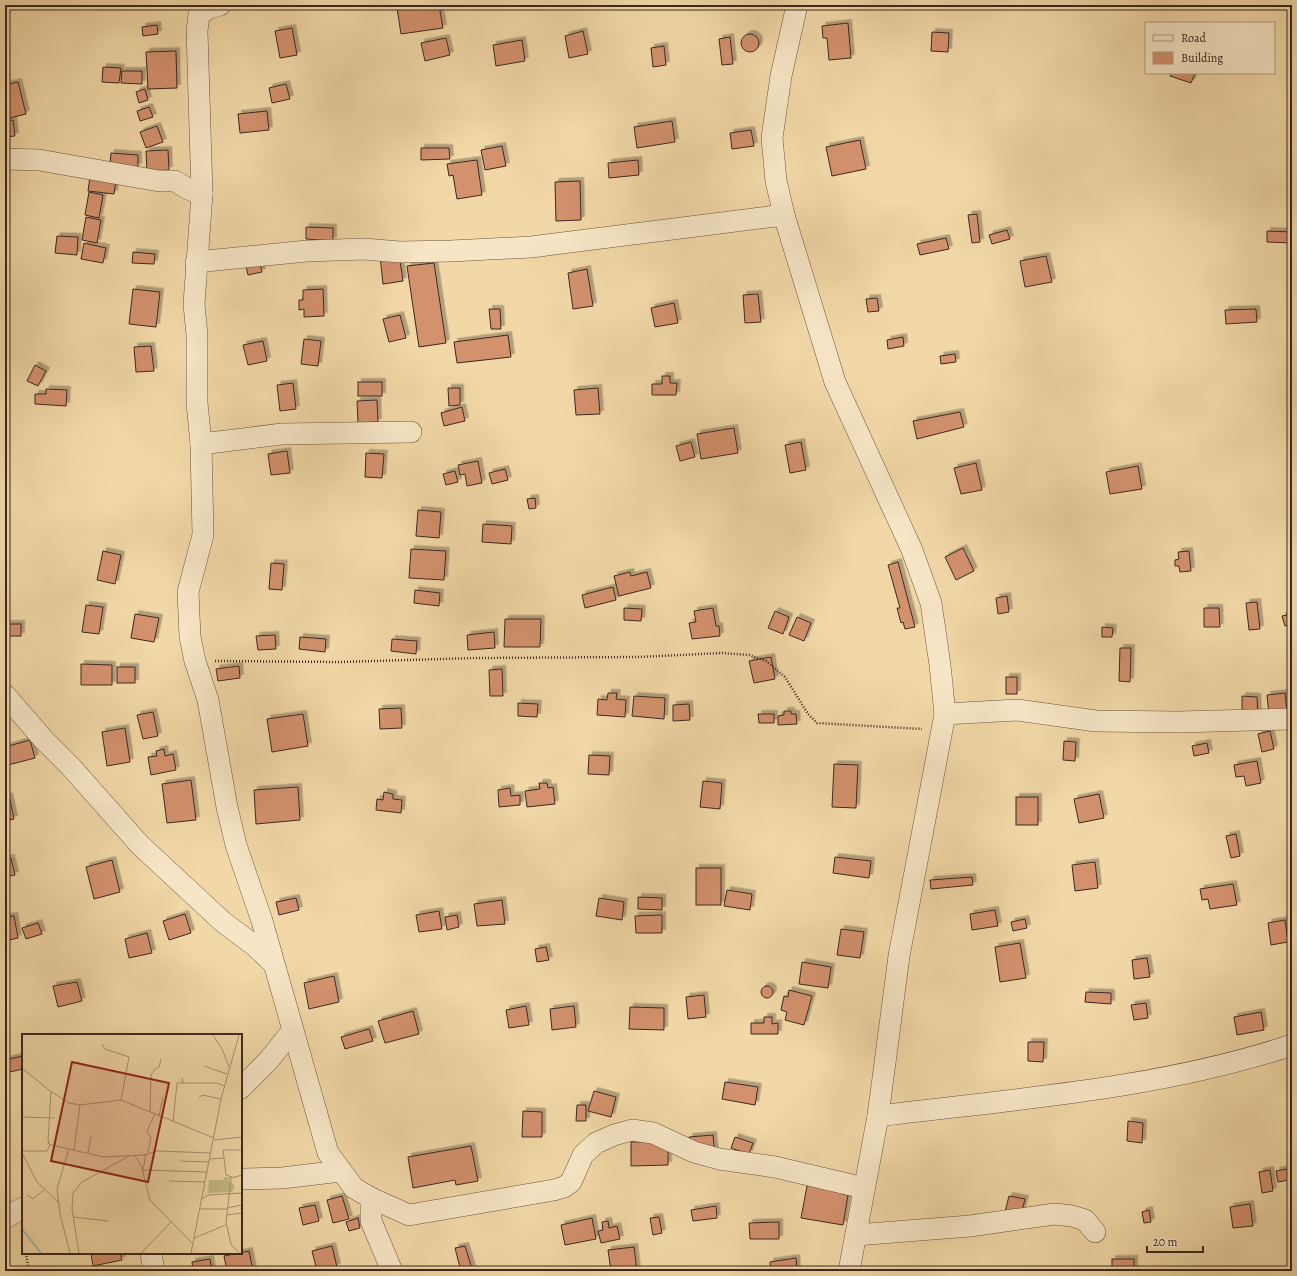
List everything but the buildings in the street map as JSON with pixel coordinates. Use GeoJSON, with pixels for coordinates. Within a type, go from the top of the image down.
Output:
{"type":"FeatureCollection","features":[{"type":"Feature","properties":{"kind":"street"},"geometry":{"type":"LineString","coordinates":[[220,5],[209,8],[199,15],[197,31],[202,194],[200,241],[196,262],[194,304],[197,335],[197,403],[201,444],[203,535],[188,592],[190,637],[195,661],[209,707],[227,807],[236,845],[274,963],[328,1153],[354,1188],[409,1216],[564,1187],[571,1182],[583,1155],[596,1143],[614,1135],[632,1130],[653,1133],[694,1152],[719,1160],[776,1168],[864,1188]]}},
{"type":"Feature","properties":{"kind":"street"},"geometry":{"type":"LineString","coordinates":[[797,5],[781,76],[772,138],[776,181],[784,215],[835,382],[912,550],[931,603],[940,665],[943,722],[899,956],[878,1116],[849,1271]]}},
{"type":"Feature","properties":{"kind":"street"},"geometry":{"type":"LineString","coordinates":[[5,159],[39,160],[159,181],[175,181],[188,189],[202,194]]}},
{"type":"Feature","properties":{"kind":"street"},"geometry":{"type":"LineString","coordinates":[[196,262],[307,251],[364,249],[400,252],[531,247],[784,215]]}},
{"type":"Feature","properties":{"kind":"street"},"geometry":{"type":"LineString","coordinates":[[201,444],[282,434],[411,432]]}},
{"type":"Feature","properties":{"kind":"street"},"geometry":{"type":"LineString","coordinates":[[5,695],[140,845],[223,922],[255,946],[274,963]]}},
{"type":"Feature","properties":{"kind":"street"},"geometry":{"type":"LineString","coordinates":[[943,722],[1017,710],[1096,721],[1178,722],[1292,719]]}},
{"type":"Feature","properties":{"kind":"street"},"geometry":{"type":"LineString","coordinates":[[242,1087],[268,1061],[292,1030]]}},
{"type":"Feature","properties":{"kind":"street"},"geometry":{"type":"LineString","coordinates":[[878,1116],[1120,1087],[1234,1061],[1292,1045]]}},
{"type":"Feature","properties":{"kind":"street"},"geometry":{"type":"LineString","coordinates":[[242,1179],[282,1178],[341,1171]]}},
{"type":"Feature","properties":{"kind":"street"},"geometry":{"type":"LineString","coordinates":[[371,1198],[371,1221],[392,1271]]}},
{"type":"Feature","properties":{"kind":"street"},"geometry":{"type":"LineString","coordinates":[[5,1218],[22,1209]]}},
{"type":"Feature","properties":{"kind":"street"},"geometry":{"type":"LineString","coordinates":[[856,1235],[970,1226],[1055,1214],[1072,1216],[1085,1220],[1095,1232]]}},
{"type":"Feature","properties":{"kind":"street"},"geometry":{"type":"LineString","coordinates":[[151,1254],[154,1271]]}},
{"type":"Feature","properties":{"kind":"path"},"geometry":{"type":"LineString","coordinates":[[195,661],[340,662],[475,658],[639,657],[722,653],[749,655],[766,661],[785,677],[808,714],[817,723],[943,722]]}},
{"type":"Feature","properties":{"kind":"path"},"geometry":{"type":"LineString","coordinates":[[26,1254],[29,1271]]}}]}
